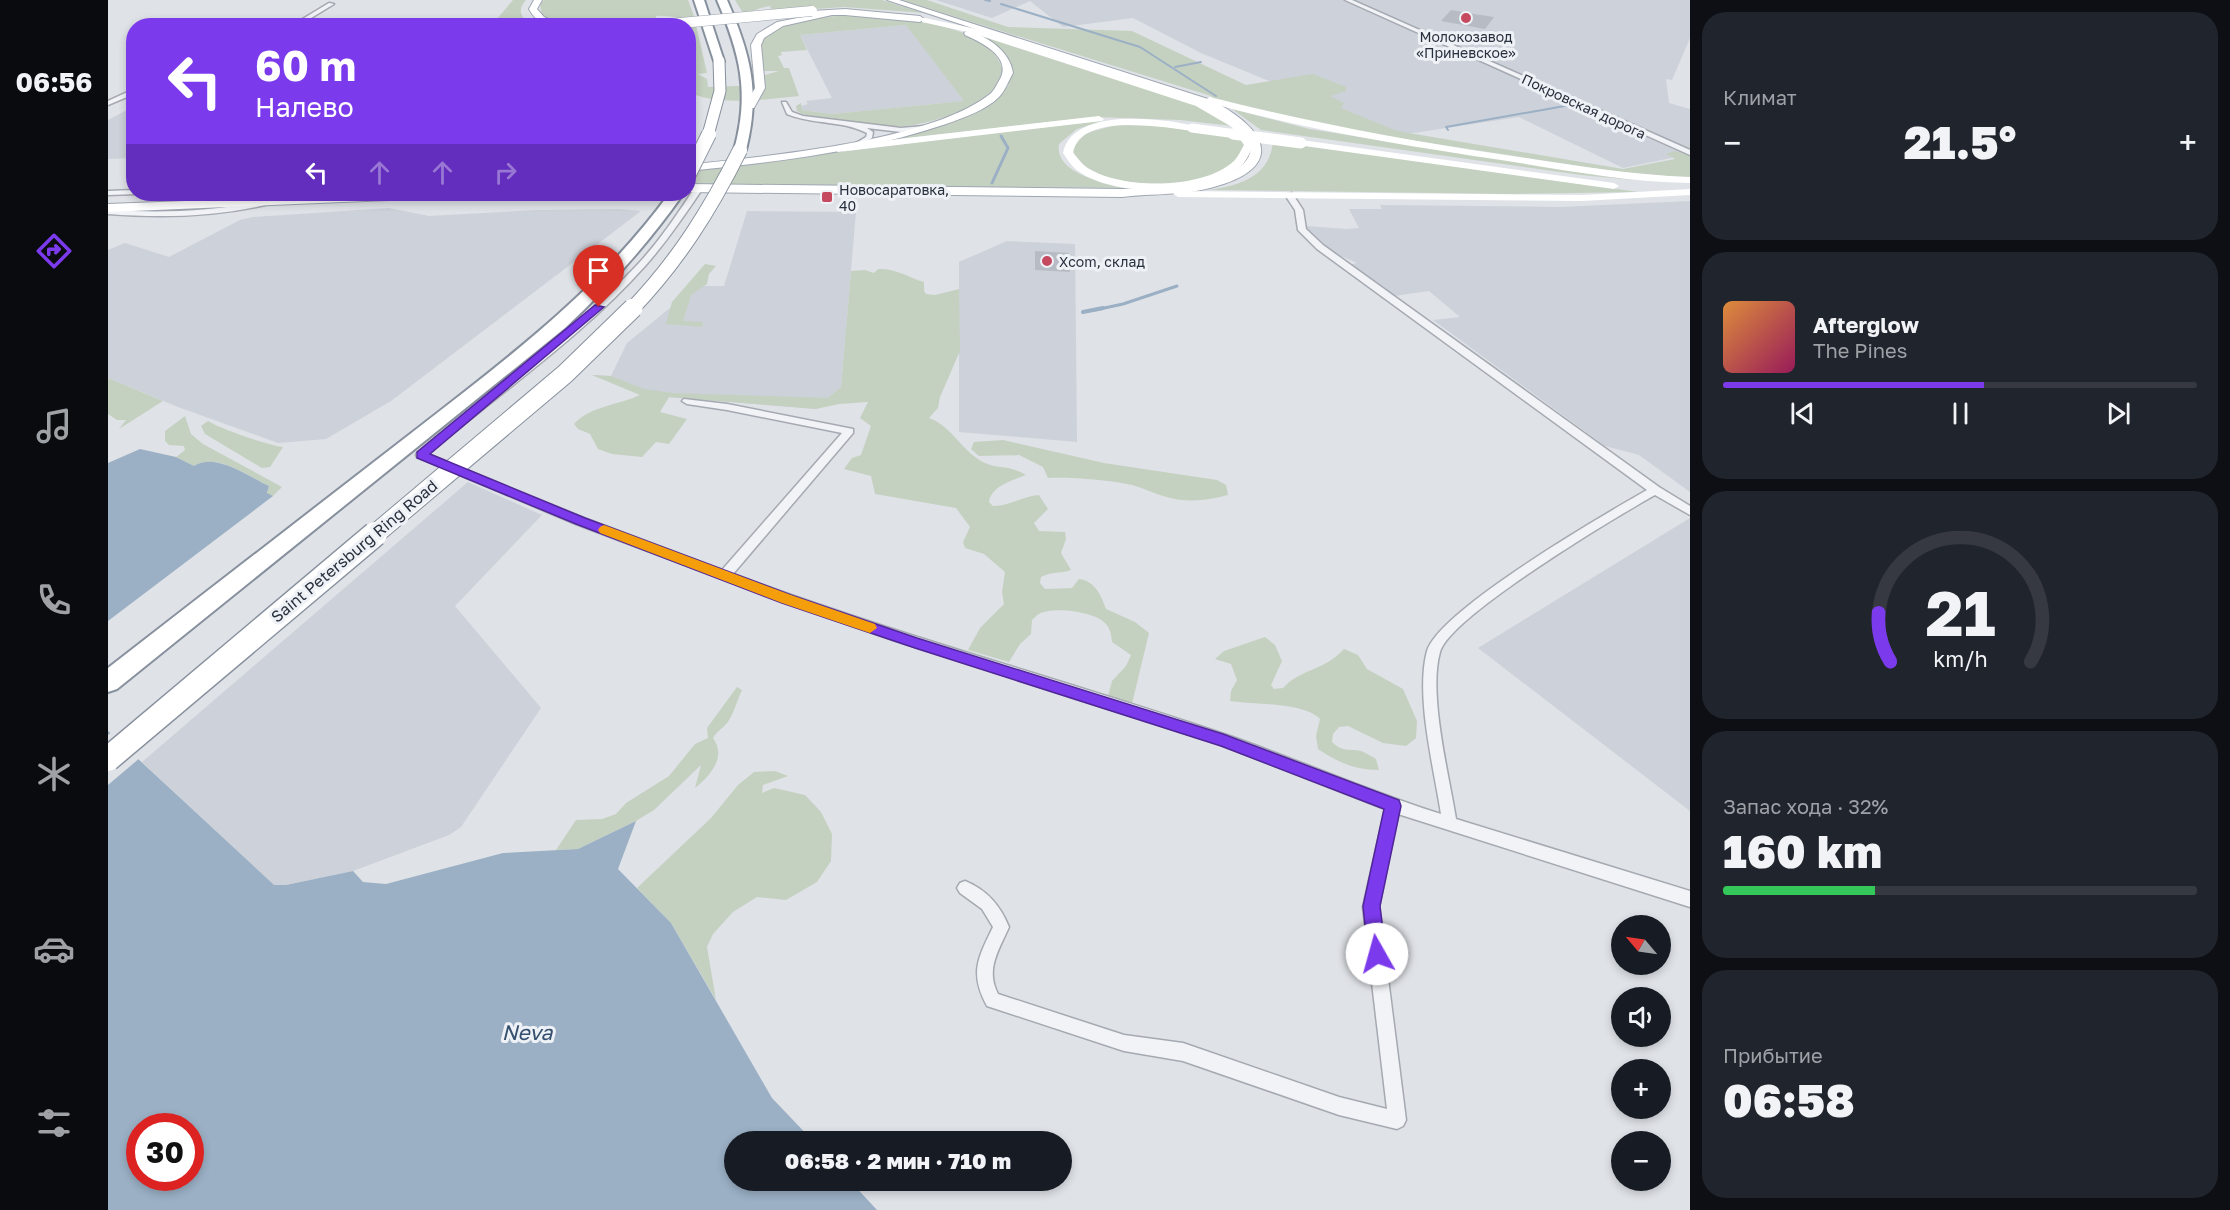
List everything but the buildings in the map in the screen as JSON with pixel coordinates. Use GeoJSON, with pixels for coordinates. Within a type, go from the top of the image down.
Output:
{"type":"FeatureCollection","features":[{"type":"Feature","properties":{"kind":"highway","name":"Saint Petersburg Ring Road"},"geometry":{"type":"LineString","coordinates":[[108,759],[561,376],[634,307],[678,255],[712,206],[730,175],[740,150],[750,106],[741,43],[722,0]]}},
{"type":"Feature","properties":{"kind":"highway"},"geometry":{"type":"LineString","coordinates":[[696,162],[705,146],[714,120],[722,79],[719,61],[699,1]]}},
{"type":"Feature","properties":{"kind":"highway"},"geometry":{"type":"LineString","coordinates":[[108,682],[507,367],[587,299],[635,251],[671,201]]}},
{"type":"Feature","properties":{"kind":"main road"},"geometry":{"type":"LineString","coordinates":[[531,0],[525,7],[531,18]]}},
{"type":"Feature","properties":{"kind":"main road"},"geometry":{"type":"LineString","coordinates":[[538,0],[533,9],[541,18]]}},
{"type":"Feature","properties":{"kind":"main road"},"geometry":{"type":"LineString","coordinates":[[891,0],[1174,90],[1268,116],[1370,137],[1620,175],[1690,180]]}},
{"type":"Feature","properties":{"kind":"main road"},"geometry":{"type":"LineString","coordinates":[[696,22],[814,12],[895,12],[921,15],[988,30]]}},
{"type":"Feature","properties":{"kind":"main road"},"geometry":{"type":"LineString","coordinates":[[696,24],[814,12],[925,20],[974,31],[1199,104],[1232,122],[1244,133],[1250,145],[1245,158],[1234,168],[1219,176],[1191,184],[1143,186],[1095,176],[1078,166],[1068,153],[1071,139],[1082,131],[1122,123],[1193,126]]}},
{"type":"Feature","properties":{"kind":"main road"},"geometry":{"type":"LineString","coordinates":[[750,106],[760,88],[757,40],[771,27],[810,17],[865,14]]}},
{"type":"Feature","properties":{"kind":"main road"},"geometry":{"type":"LineString","coordinates":[[812,151],[926,128],[955,118],[990,100],[1002,90],[1008,73],[1003,58],[990,45],[957,29],[925,20]]}},
{"type":"Feature","properties":{"kind":"main road"},"geometry":{"type":"LineString","coordinates":[[1122,193],[1172,190],[1213,183],[1247,167],[1256,154],[1257,140],[1243,123],[1217,107],[1174,90]]}},
{"type":"Feature","properties":{"kind":"main road"},"geometry":{"type":"LineString","coordinates":[[696,167],[812,151],[1084,120],[1140,119],[1580,182],[1690,191]]}},
{"type":"Feature","properties":{"kind":"main road"},"geometry":{"type":"LineString","coordinates":[[1301,141],[1588,178],[1644,184],[1690,185]]}},
{"type":"Feature","properties":{"kind":"main road"},"geometry":{"type":"LineString","coordinates":[[696,188],[1582,198],[1690,191]]}},
{"type":"Feature","properties":{"kind":"main road"},"geometry":{"type":"LineString","coordinates":[[108,200],[126,199]]}},
{"type":"Feature","properties":{"kind":"main road"},"geometry":{"type":"LineString","coordinates":[[108,210],[267,201]]}},
{"type":"Feature","properties":{"kind":"street","name":"Покровская дорога"},"geometry":{"type":"LineString","coordinates":[[1348,0],[1690,153]]}},
{"type":"Feature","properties":{"kind":"street"},"geometry":{"type":"LineString","coordinates":[[307,18],[332,4]]}},
{"type":"Feature","properties":{"kind":"street"},"geometry":{"type":"LineString","coordinates":[[108,103],[126,95]]}},
{"type":"Feature","properties":{"kind":"street"},"geometry":{"type":"LineString","coordinates":[[784,103],[789,113],[794,116],[901,130],[926,128]]}},
{"type":"Feature","properties":{"kind":"street"},"geometry":{"type":"LineString","coordinates":[[857,126],[870,132],[869,138],[859,143]]}},
{"type":"Feature","properties":{"kind":"street"},"geometry":{"type":"LineString","coordinates":[[108,193],[126,192]]}},
{"type":"Feature","properties":{"kind":"street"},"geometry":{"type":"LineString","coordinates":[[1290,195],[1299,210],[1302,230],[1320,247],[1655,490],[1690,511]]}},
{"type":"Feature","properties":{"kind":"street"},"geometry":{"type":"LineString","coordinates":[[686,201],[666,235],[599,307],[421,455],[549,508],[892,635],[1223,740],[1393,806],[1690,899]]}},
{"type":"Feature","properties":{"kind":"street"},"geometry":{"type":"LineString","coordinates":[[687,401],[729,406],[754,414],[849,430],[725,575]]}},
{"type":"Feature","properties":{"kind":"street"},"geometry":{"type":"LineString","coordinates":[[1449,822],[1430,672],[1434,646],[1454,624],[1493,591],[1618,510],[1655,490]]}},
{"type":"Feature","properties":{"kind":"street"},"geometry":{"type":"LineString","coordinates":[[965,888],[981,897],[994,910],[1000,927],[985,961],[982,975],[985,988],[993,1000],[1124,1043],[1183,1052],[1338,1106],[1397,1120],[1371,906],[1393,806]]}},
{"type":"Feature","properties":{"kind":"shaded area"},"geometry":{"type":"Polygon","coordinates":[[[936,0],[1690,0],[1690,38],[1672,80],[1666,79],[1669,103],[1690,109],[1690,154],[1623,168],[1519,117],[1400,135],[1201,53],[1133,18],[1063,27],[1030,1],[992,18],[936,0]]]}},
{"type":"Feature","properties":{"kind":"shaded area"},"geometry":{"type":"Polygon","coordinates":[[[907,25],[964,101],[832,114],[802,110],[801,106],[808,104],[806,101],[832,98],[800,35],[907,25]]]}},
{"type":"Feature","properties":{"kind":"shaded area"},"geometry":{"type":"Polygon","coordinates":[[[126,111],[126,158],[108,159],[108,120],[126,111]]]}},
{"type":"Feature","properties":{"kind":"shaded area"},"geometry":{"type":"Polygon","coordinates":[[[1690,201],[1690,492],[1639,455],[1605,446],[1433,320],[1460,317],[1429,291],[1394,296],[1350,265],[1357,263],[1334,253],[1306,230],[1307,226],[1359,228],[1349,209],[1382,209],[1380,205],[1560,207],[1690,201]]]}},
{"type":"Feature","properties":{"kind":"shaded area"},"geometry":{"type":"Polygon","coordinates":[[[389,208],[429,216],[537,210],[641,211],[391,401],[326,439],[278,443],[178,407],[108,378],[108,250],[125,243],[169,257],[240,220],[253,217],[389,208]]]}},
{"type":"Feature","properties":{"kind":"shaded area"},"geometry":{"type":"Polygon","coordinates":[[[747,211],[856,212],[841,387],[816,409],[641,395],[592,375],[611,376],[627,343],[697,286],[724,286],[747,211]]]}},
{"type":"Feature","properties":{"kind":"shaded area"},"geometry":{"type":"Polygon","coordinates":[[[1007,241],[1075,244],[1077,442],[959,432],[959,262],[1007,241]]]}},
{"type":"Feature","properties":{"kind":"shaded area"},"geometry":{"type":"Polygon","coordinates":[[[468,482],[542,515],[455,606],[541,708],[461,827],[449,835],[353,871],[286,885],[273,885],[142,762],[468,482]]]}},
{"type":"Feature","properties":{"kind":"shaded area"},"geometry":{"type":"Polygon","coordinates":[[[1690,518],[1690,811],[1478,648],[1690,518]]]}},
{"type":"Feature","properties":{"kind":"green space"},"geometry":{"type":"Polygon","coordinates":[[[513,0],[526,0],[521,8],[524,18],[498,18],[513,0]]]}},
{"type":"Feature","properties":{"kind":"green space"},"geometry":{"type":"Polygon","coordinates":[[[544,0],[688,0],[695,18],[656,16],[656,18],[547,18],[542,16],[540,4],[544,0]]]}},
{"type":"Feature","properties":{"kind":"green space"},"geometry":{"type":"Polygon","coordinates":[[[735,0],[882,0],[924,13],[844,7],[772,12],[770,6],[743,13],[735,0]]]}},
{"type":"Feature","properties":{"kind":"green space"},"geometry":{"type":"Polygon","coordinates":[[[901,0],[927,0],[1008,27],[1132,31],[1246,85],[1313,74],[1346,87],[1346,91],[1330,96],[1344,103],[1341,108],[1397,131],[1623,169],[1675,159],[1666,154],[1675,151],[1690,156],[1690,178],[1619,172],[1351,131],[1213,99],[1211,96],[901,0]]]}},
{"type":"Feature","properties":{"kind":"green space"},"geometry":{"type":"Polygon","coordinates":[[[836,16],[903,19],[954,30],[975,39],[992,51],[1002,68],[1001,80],[994,91],[965,109],[915,125],[890,126],[822,119],[797,111],[796,106],[801,103],[802,110],[832,114],[964,101],[906,25],[800,35],[807,50],[781,52],[782,55],[778,56],[784,68],[789,68],[799,96],[726,100],[696,94],[696,25],[707,73],[698,74],[707,79],[708,87],[764,85],[765,75],[779,71],[762,71],[760,42],[764,35],[794,22],[836,16]]]}},
{"type":"Feature","properties":{"kind":"green space"},"geometry":{"type":"Polygon","coordinates":[[[979,34],[1194,104],[1233,126],[1180,120],[1094,117],[889,140],[944,125],[976,112],[999,97],[1008,86],[1012,70],[979,34]]]}},
{"type":"Feature","properties":{"kind":"green space"},"geometry":{"type":"Polygon","coordinates":[[[1232,109],[1309,129],[1633,180],[1581,175],[1261,130],[1232,109]]]}},
{"type":"Feature","properties":{"kind":"green space"},"geometry":{"type":"Polygon","coordinates":[[[1102,121],[1077,129],[1059,144],[1060,155],[1065,163],[1084,176],[1129,188],[696,185],[696,170],[1069,123],[1102,121]]]}},
{"type":"Feature","properties":{"kind":"green space"},"geometry":{"type":"Polygon","coordinates":[[[1116,125],[1160,126],[1241,138],[1244,144],[1236,161],[1221,171],[1201,179],[1150,184],[1125,181],[1102,175],[1084,165],[1073,151],[1073,145],[1086,133],[1116,125]]]}},
{"type":"Feature","properties":{"kind":"green space"},"geometry":{"type":"Polygon","coordinates":[[[1273,141],[1638,192],[1512,194],[1210,190],[1242,182],[1260,171],[1271,153],[1273,141]]]}},
{"type":"Feature","properties":{"kind":"green space"},"geometry":{"type":"Polygon","coordinates":[[[705,264],[716,266],[709,274],[707,284],[691,295],[683,321],[703,322],[702,327],[666,324],[672,302],[705,264]]]}},
{"type":"Feature","properties":{"kind":"green space"},"geometry":{"type":"Polygon","coordinates":[[[878,269],[896,271],[924,282],[926,294],[935,295],[959,289],[960,351],[940,397],[938,408],[929,418],[944,427],[977,459],[1026,475],[998,488],[989,502],[993,506],[1039,495],[1048,509],[1034,523],[1039,531],[1065,532],[1066,539],[1061,553],[1071,570],[1041,577],[1040,583],[1045,589],[1072,588],[1079,579],[1085,580],[1097,590],[1106,609],[1135,622],[1149,633],[1131,708],[1107,700],[1112,681],[1126,666],[1131,655],[1112,642],[1108,626],[1093,616],[1064,610],[1038,614],[1032,620],[1031,634],[1020,644],[1009,662],[968,650],[980,628],[1004,604],[1002,592],[1005,572],[984,554],[965,548],[963,542],[970,527],[956,508],[875,494],[871,476],[844,469],[852,458],[861,455],[871,426],[860,418],[868,402],[839,404],[816,409],[669,397],[660,412],[687,419],[669,444],[656,442],[642,457],[612,454],[598,449],[590,434],[578,429],[574,424],[588,413],[640,395],[592,375],[611,376],[644,389],[673,393],[828,398],[841,387],[851,271],[865,270],[874,273],[878,269]]]}},
{"type":"Feature","properties":{"kind":"green space"},"geometry":{"type":"Polygon","coordinates":[[[108,378],[163,401],[119,429],[126,420],[117,420],[108,414],[108,378]]]}},
{"type":"Feature","properties":{"kind":"green space"},"geometry":{"type":"Polygon","coordinates":[[[185,416],[191,434],[203,444],[282,487],[273,496],[267,494],[269,486],[232,467],[212,462],[203,462],[194,466],[176,457],[185,450],[184,446],[169,445],[165,441],[165,431],[185,416]]]}},
{"type":"Feature","properties":{"kind":"green space"},"geometry":{"type":"Polygon","coordinates":[[[208,421],[244,436],[283,447],[270,467],[262,468],[205,434],[201,426],[208,421]]]}},
{"type":"Feature","properties":{"kind":"green space"},"geometry":{"type":"Polygon","coordinates":[[[1003,440],[1104,463],[1217,480],[1226,485],[1228,495],[1204,500],[1179,500],[1123,483],[1048,478],[1043,467],[1019,455],[979,456],[971,449],[974,442],[1003,440]]]}},
{"type":"Feature","properties":{"kind":"green space"},"geometry":{"type":"Polygon","coordinates":[[[1265,637],[1275,645],[1282,661],[1271,685],[1274,689],[1283,688],[1297,677],[1328,662],[1344,649],[1358,655],[1367,669],[1403,689],[1417,721],[1416,738],[1406,746],[1383,743],[1348,726],[1339,727],[1333,734],[1332,742],[1343,749],[1361,751],[1376,759],[1379,770],[1362,769],[1332,758],[1318,749],[1316,736],[1320,719],[1312,714],[1291,707],[1230,701],[1231,691],[1237,680],[1231,664],[1215,659],[1224,651],[1265,637]]]}},
{"type":"Feature","properties":{"kind":"green space"},"geometry":{"type":"Polygon","coordinates":[[[737,687],[742,690],[732,715],[713,738],[718,752],[715,766],[701,783],[695,788],[701,765],[654,810],[636,821],[578,849],[556,850],[576,820],[602,819],[616,814],[626,803],[669,776],[695,744],[708,738],[707,728],[737,687]]]}},
{"type":"Feature","properties":{"kind":"green space"},"geometry":{"type":"Polygon","coordinates":[[[775,771],[788,776],[763,785],[762,793],[774,788],[805,795],[821,812],[832,834],[831,861],[817,882],[786,900],[757,897],[733,912],[713,934],[707,947],[716,1000],[671,923],[637,888],[711,818],[738,785],[754,772],[775,771]]]}},
{"type":"Feature","properties":{"kind":"water"},"geometry":{"type":"Polygon","coordinates":[[[140,449],[176,457],[194,466],[203,462],[212,462],[232,467],[269,486],[267,493],[273,496],[108,621],[108,463],[140,449]]]}},
{"type":"Feature","properties":{"kind":"water","name":"Neva"},"geometry":{"type":"Polygon","coordinates":[[[108,731],[274,885],[286,885],[353,871],[363,882],[386,884],[503,853],[578,849],[636,821],[618,869],[671,923],[772,1098],[803,1131],[724,1131],[724,1191],[859,1191],[877,1210],[108,1210],[108,731]]]}},
{"type":"Feature","properties":{"kind":"pier"},"geometry":{"type":"Polygon","coordinates":[[[113,731],[141,757],[108,785],[108,735],[113,731]]]}},
{"type":"Feature","properties":{"kind":"waterway"},"geometry":{"type":"LineString","coordinates":[[985,0],[990,1]]}},
{"type":"Feature","properties":{"kind":"waterway"},"geometry":{"type":"LineString","coordinates":[[1001,4],[1140,47],[1216,96]]}},
{"type":"Feature","properties":{"kind":"waterway"},"geometry":{"type":"LineString","coordinates":[[1175,67],[1201,62]]}},
{"type":"Feature","properties":{"kind":"waterway"},"geometry":{"type":"LineString","coordinates":[[1448,130],[1446,127],[1576,104]]}},
{"type":"Feature","properties":{"kind":"waterway"},"geometry":{"type":"LineString","coordinates":[[992,183],[1008,148],[1001,136]]}},
{"type":"Feature","properties":{"kind":"waterway"},"geometry":{"type":"LineString","coordinates":[[1095,310],[1123,304],[1177,286]]}},
{"type":"Feature","properties":{"kind":"waterway"},"geometry":{"type":"LineString","coordinates":[[1083,312],[1103,308]]}},
{"type":"Feature","properties":{"kind":"slow traffic"},"geometry":{"type":"LineString","coordinates":[[604,530],[870,628]]}},
{"type":"Feature","properties":{"kind":"place","name":"Молокозавод «Приневское»"},"geometry":{"type":"Point","coordinates":[1466,18]}},
{"type":"Feature","properties":{"kind":"place","name":"Новосаратовка, 40"},"geometry":{"type":"Point","coordinates":[827,197]}},
{"type":"Feature","properties":{"kind":"place","name":"Xсom, склад"},"geometry":{"type":"Point","coordinates":[1047,261]}},
{"type":"Feature","properties":{"kind":"route"},"geometry":{"type":"LineString","coordinates":[[599,307],[525,371],[421,455],[580,521],[787,599],[915,643],[1223,740],[1393,806],[1371,906],[1377,954]]}}]}
